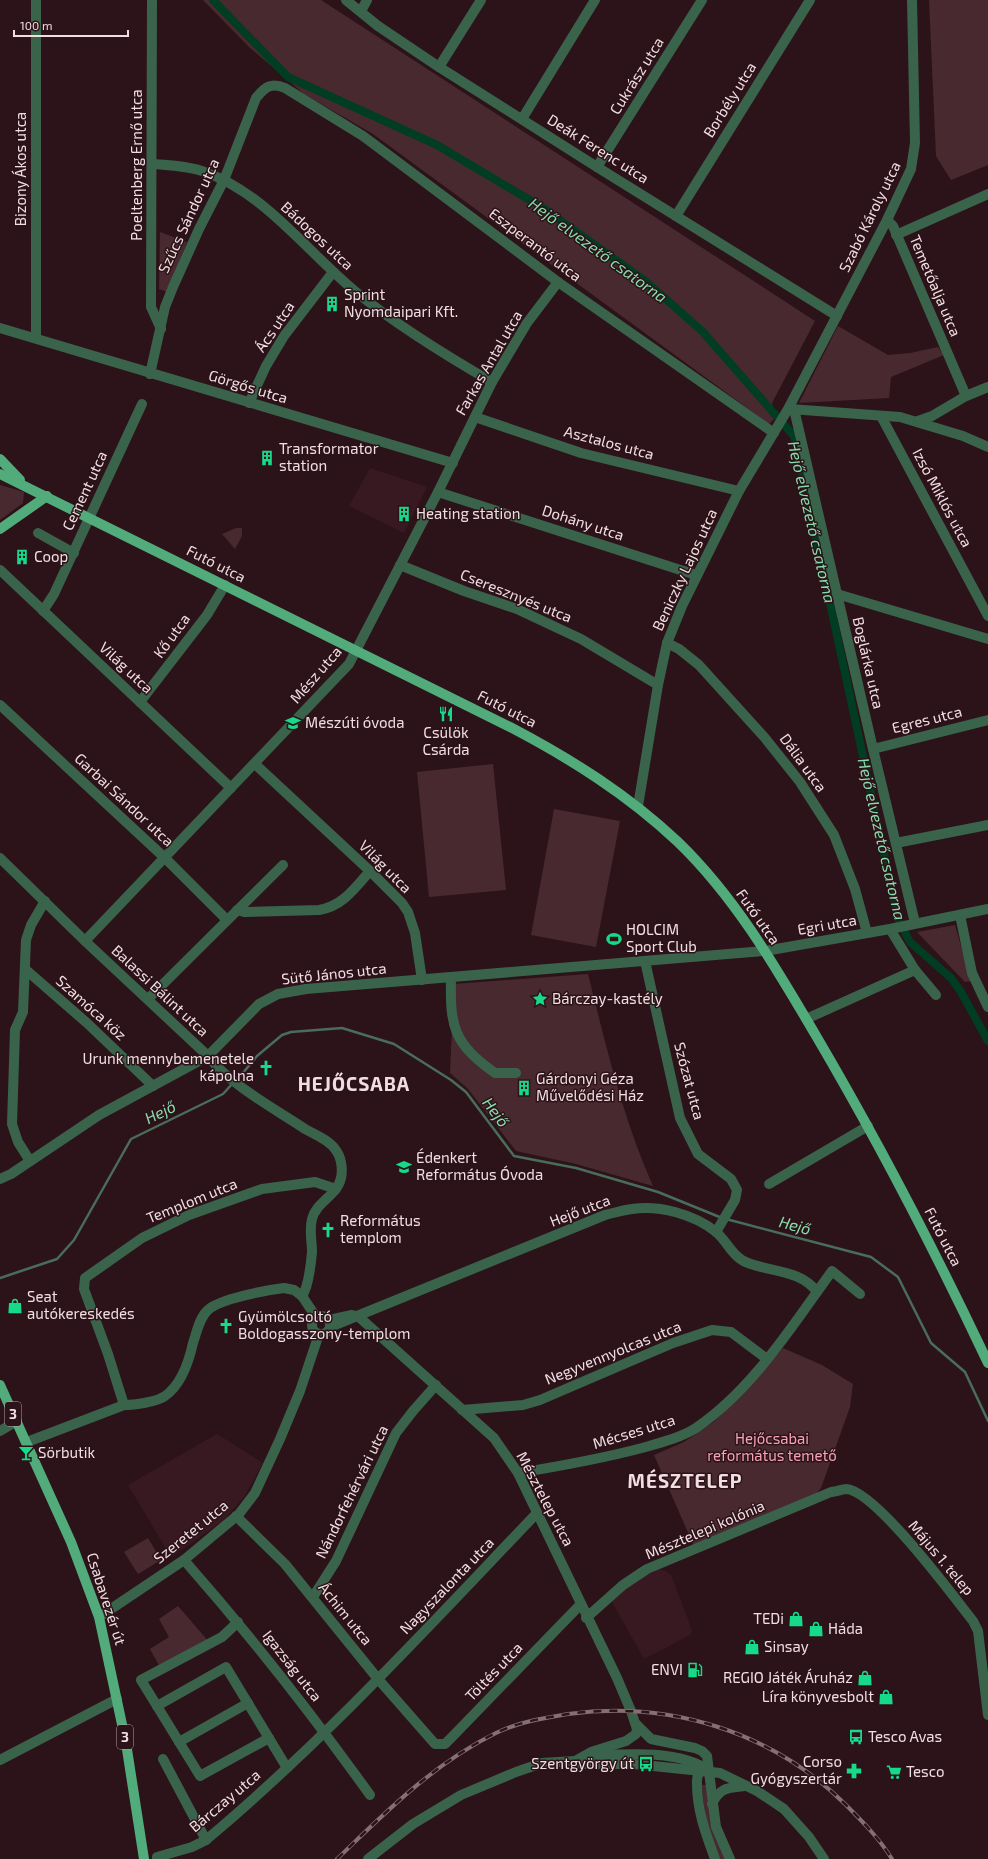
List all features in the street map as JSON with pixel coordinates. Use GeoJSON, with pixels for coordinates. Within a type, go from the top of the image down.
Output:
{"type":"FeatureCollection","features":[{"type":"Feature","properties":{"kind":"main road"},"geometry":{"type":"LineString","coordinates":[[0,459],[26,486]]}},
{"type":"Feature","properties":{"kind":"main road","name":"Futó utca"},"geometry":{"type":"LineString","coordinates":[[0,474],[47,496],[556,751],[611,786],[638,806],[679,843],[707,873],[738,911],[764,951],[806,1019],[868,1126],[935,1253],[988,1363]]}},
{"type":"Feature","properties":{"kind":"main road"},"geometry":{"type":"LineString","coordinates":[[0,530],[47,496]]}},
{"type":"Feature","properties":{"kind":"main road","name":"Csabavezér út"},"geometry":{"type":"LineString","coordinates":[[0,1385],[71,1542],[99,1617],[118,1699],[144,1859]]}},
{"type":"Feature","properties":{"kind":"street","name":"Bizony Ákos utca"},"geometry":{"type":"LineString","coordinates":[[36,0],[36,338]]}},
{"type":"Feature","properties":{"kind":"street","name":"Poeltenberg Ernő utca"},"geometry":{"type":"LineString","coordinates":[[152,0],[151,307],[161,329]]}},
{"type":"Feature","properties":{"kind":"street","name":"Deák Ferenc utca"},"geometry":{"type":"LineString","coordinates":[[346,0],[378,26],[439,67],[837,316]]}},
{"type":"Feature","properties":{"kind":"street"},"geometry":{"type":"LineString","coordinates":[[361,11],[367,0]]}},
{"type":"Feature","properties":{"kind":"street"},"geometry":{"type":"LineString","coordinates":[[439,67],[481,0]]}},
{"type":"Feature","properties":{"kind":"street"},"geometry":{"type":"LineString","coordinates":[[522,118],[596,0]]}},
{"type":"Feature","properties":{"kind":"street","name":"Cukrász utca"},"geometry":{"type":"LineString","coordinates":[[597,167],[702,0]]}},
{"type":"Feature","properties":{"kind":"street","name":"Borbély utca"},"geometry":{"type":"LineString","coordinates":[[676,216],[810,0]]}},
{"type":"Feature","properties":{"kind":"street","name":"Szabó Károly utca"},"geometry":{"type":"LineString","coordinates":[[776,430],[789,411],[908,178],[914,152],[912,0]]}},
{"type":"Feature","properties":{"kind":"street","name":"Szűcs Sándor utca"},"geometry":{"type":"LineString","coordinates":[[150,374],[165,307],[173,287],[199,229],[224,180],[256,98],[264,88],[276,84]]}},
{"type":"Feature","properties":{"kind":"street","name":"Eszperantó utca"},"geometry":{"type":"LineString","coordinates":[[276,84],[363,136],[558,282],[776,430]]}},
{"type":"Feature","properties":{"kind":"street","name":"Bádogos utca"},"geometry":{"type":"LineString","coordinates":[[152,164],[190,168],[203,171],[224,180],[258,202],[334,272],[388,318],[492,382]]}},
{"type":"Feature","properties":{"kind":"street","name":"Temetőalja utca"},"geometry":{"type":"LineString","coordinates":[[966,396],[896,235],[988,194]]}},
{"type":"Feature","properties":{"kind":"street"},"geometry":{"type":"LineString","coordinates":[[887,220],[893,226],[896,235]]}},
{"type":"Feature","properties":{"kind":"street","name":"Ács utca"},"geometry":{"type":"LineString","coordinates":[[249,403],[266,366],[284,336],[334,272]]}},
{"type":"Feature","properties":{"kind":"street","name":"Farkas Antal utca"},"geometry":{"type":"LineString","coordinates":[[400,565],[492,382],[527,323],[558,282]]}},
{"type":"Feature","properties":{"kind":"street","name":"Görgős utca"},"geometry":{"type":"LineString","coordinates":[[0,328],[452,463]]}},
{"type":"Feature","properties":{"kind":"street"},"geometry":{"type":"LineString","coordinates":[[918,421],[932,416],[966,396],[988,387]]}},
{"type":"Feature","properties":{"kind":"street","name":"Cement utca"},"geometry":{"type":"LineString","coordinates":[[43,611],[54,594],[74,553],[142,404]]}},
{"type":"Feature","properties":{"kind":"street"},"geometry":{"type":"LineString","coordinates":[[789,411],[900,417],[918,421],[963,436],[988,448]]}},
{"type":"Feature","properties":{"kind":"street","name":"Boglárka utca"},"geometry":{"type":"LineString","coordinates":[[789,411],[837,594],[896,843],[913,924]]}},
{"type":"Feature","properties":{"kind":"street","name":"Izsó Miklós utca"},"geometry":{"type":"LineString","coordinates":[[881,416],[988,616]]}},
{"type":"Feature","properties":{"kind":"street","name":"Asztalos utca"},"geometry":{"type":"LineString","coordinates":[[475,417],[581,453],[738,491]]}},
{"type":"Feature","properties":{"kind":"street","name":"Beniczky Lajos utca"},"geometry":{"type":"LineString","coordinates":[[638,806],[658,685],[667,643],[696,574],[738,491],[776,430]]}},
{"type":"Feature","properties":{"kind":"street","name":"Dohány utca"},"geometry":{"type":"LineString","coordinates":[[438,492],[696,574]]}},
{"type":"Feature","properties":{"kind":"street"},"geometry":{"type":"LineString","coordinates":[[38,533],[74,553]]}},
{"type":"Feature","properties":{"kind":"street","name":"Mész utca"},"geometry":{"type":"LineString","coordinates":[[86,941],[348,664],[400,565]]}},
{"type":"Feature","properties":{"kind":"street","name":"Cseresznyés utca"},"geometry":{"type":"LineString","coordinates":[[400,565],[464,591],[517,609],[581,639],[658,685]]}},
{"type":"Feature","properties":{"kind":"street","name":"Világ utca"},"geometry":{"type":"LineString","coordinates":[[0,570],[231,788]]}},
{"type":"Feature","properties":{"kind":"street","name":"Kő utca"},"geometry":{"type":"LineString","coordinates":[[140,702],[207,614],[225,585]]}},
{"type":"Feature","properties":{"kind":"street"},"geometry":{"type":"LineString","coordinates":[[837,594],[988,639]]}},
{"type":"Feature","properties":{"kind":"street","name":"Dália utca"},"geometry":{"type":"LineString","coordinates":[[667,643],[679,649],[699,665],[765,738],[800,782],[834,835],[855,889],[868,933]]}},
{"type":"Feature","properties":{"kind":"street","name":"Garbai Sándor utca"},"geometry":{"type":"LineString","coordinates":[[0,705],[165,858],[226,919]]}},
{"type":"Feature","properties":{"kind":"street","name":"Egres utca"},"geometry":{"type":"LineString","coordinates":[[873,749],[988,720]]}},
{"type":"Feature","properties":{"kind":"street","name":"Világ utca"},"geometry":{"type":"LineString","coordinates":[[254,764],[370,871],[408,912],[415,933],[422,980]]}},
{"type":"Feature","properties":{"kind":"street"},"geometry":{"type":"LineString","coordinates":[[896,843],[988,825]]}},
{"type":"Feature","properties":{"kind":"street","name":"Balassi Bálint utca"},"geometry":{"type":"LineString","coordinates":[[0,858],[228,1076],[335,1148],[342,1162],[341,1178],[336,1190],[318,1208],[313,1216],[310,1232],[312,1253],[306,1290],[302,1296]]}},
{"type":"Feature","properties":{"kind":"street"},"geometry":{"type":"LineString","coordinates":[[148,999],[226,919],[283,865]]}},
{"type":"Feature","properties":{"kind":"street"},"geometry":{"type":"LineString","coordinates":[[237,910],[244,912],[320,910],[329,908],[350,895],[370,871]]}},
{"type":"Feature","properties":{"kind":"street"},"geometry":{"type":"LineString","coordinates":[[30,1161],[18,1142],[12,1124],[15,1030],[23,1012],[26,940],[31,925],[45,901]]}},
{"type":"Feature","properties":{"kind":"street","name":"Egri utca"},"geometry":{"type":"LineString","coordinates":[[645,961],[764,951],[988,910]]}},
{"type":"Feature","properties":{"kind":"street"},"geometry":{"type":"LineString","coordinates":[[960,915],[972,973],[988,1007]]}},
{"type":"Feature","properties":{"kind":"street"},"geometry":{"type":"LineString","coordinates":[[890,929],[915,970],[936,995]]}},
{"type":"Feature","properties":{"kind":"street","name":"Sütő János utca"},"geometry":{"type":"LineString","coordinates":[[0,1179],[11,1174],[99,1115],[208,1056],[259,1004],[278,994],[306,989],[645,961]]}},
{"type":"Feature","properties":{"kind":"street","name":"Szózat utca"},"geometry":{"type":"LineString","coordinates":[[645,961],[680,1118],[698,1154],[731,1179],[737,1190],[735,1200],[720,1225]]}},
{"type":"Feature","properties":{"kind":"street","name":"Szamóca köz"},"geometry":{"type":"LineString","coordinates":[[25,969],[87,1023],[153,1086]]}},
{"type":"Feature","properties":{"kind":"street"},"geometry":{"type":"LineString","coordinates":[[806,1019],[915,970]]}},
{"type":"Feature","properties":{"kind":"street"},"geometry":{"type":"LineString","coordinates":[[451,977],[450,1006],[452,1025],[467,1050],[495,1073],[516,1073]]}},
{"type":"Feature","properties":{"kind":"street"},"geometry":{"type":"LineString","coordinates":[[769,1184],[868,1126]]}},
{"type":"Feature","properties":{"kind":"street","name":"Templom utca"},"geometry":{"type":"LineString","coordinates":[[124,1405],[108,1354],[84,1289],[85,1278],[142,1238],[189,1215],[262,1190],[315,1182],[336,1190]]}},
{"type":"Feature","properties":{"kind":"street","name":"Hejő utca"},"geometry":{"type":"LineString","coordinates":[[330,1324],[359,1316],[605,1215],[633,1208],[664,1209],[697,1220],[720,1225],[736,1256],[748,1263],[805,1279],[817,1292]]}},
{"type":"Feature","properties":{"kind":"street","name":"Mécses utca"},"geometry":{"type":"LineString","coordinates":[[518,1473],[594,1461],[664,1442],[694,1429],[725,1406],[767,1359],[832,1271],[860,1294]]}},
{"type":"Feature","properties":{"kind":"street"},"geometry":{"type":"LineString","coordinates":[[27,1442],[124,1405],[135,1405],[165,1396],[177,1383],[186,1366],[201,1319],[208,1309],[222,1303],[284,1288],[294,1290],[302,1296],[316,1317]]}},
{"type":"Feature","properties":{"kind":"street"},"geometry":{"type":"LineString","coordinates":[[322,1316],[330,1324],[325,1333],[319,1334],[312,1327],[312,1322],[316,1317],[322,1316]]}},
{"type":"Feature","properties":{"kind":"street","name":"Mésztelep utca"},"geometry":{"type":"LineString","coordinates":[[359,1316],[494,1438],[518,1473],[616,1678],[636,1724],[651,1739],[702,1751],[707,1756],[701,1772]]}},
{"type":"Feature","properties":{"kind":"street","name":"Negyvennyolcas utca"},"geometry":{"type":"LineString","coordinates":[[462,1410],[523,1405],[540,1400],[673,1343],[712,1330],[731,1332],[767,1359]]}},
{"type":"Feature","properties":{"kind":"street","name":"Szeretet utca"},"geometry":{"type":"LineString","coordinates":[[99,1617],[184,1560],[236,1516],[255,1493],[300,1392],[319,1334]]}},
{"type":"Feature","properties":{"kind":"street","name":"Nándorfehérvári utca"},"geometry":{"type":"LineString","coordinates":[[313,1597],[336,1561],[396,1433],[436,1385]]}},
{"type":"Feature","properties":{"kind":"street"},"geometry":{"type":"LineString","coordinates":[[0,1431],[17,1422]]}},
{"type":"Feature","properties":{"kind":"street","name":"Mésztelepi kolónia"},"geometry":{"type":"LineString","coordinates":[[586,1618],[624,1585],[647,1569],[831,1492],[847,1489]]}},
{"type":"Feature","properties":{"kind":"street","name":"Május 1. telep"},"geometry":{"type":"LineString","coordinates":[[847,1489],[860,1494],[890,1520],[973,1621],[978,1631],[988,1714]]}},
{"type":"Feature","properties":{"kind":"street","name":"Nagyszalonta utca"},"geometry":{"type":"LineString","coordinates":[[378,1679],[537,1513]]}},
{"type":"Feature","properties":{"kind":"street","name":"Áchim utca"},"geometry":{"type":"LineString","coordinates":[[236,1516],[285,1564],[378,1679],[427,1734]]}},
{"type":"Feature","properties":{"kind":"street","name":"Igazság utca"},"geometry":{"type":"LineString","coordinates":[[184,1560],[238,1622],[325,1732],[370,1795]]}},
{"type":"Feature","properties":{"kind":"street","name":"Töltés utca"},"geometry":{"type":"LineString","coordinates":[[427,1734],[435,1744],[445,1744],[580,1605]]}},
{"type":"Feature","properties":{"kind":"street"},"geometry":{"type":"LineString","coordinates":[[238,1622],[222,1637],[141,1680],[179,1742],[248,1704]]}},
{"type":"Feature","properties":{"kind":"street"},"geometry":{"type":"LineString","coordinates":[[157,1706],[226,1667],[287,1768]]}},
{"type":"Feature","properties":{"kind":"street","name":"Bárczay utca"},"geometry":{"type":"LineString","coordinates":[[157,1859],[157,1857],[192,1847],[206,1840],[287,1768],[378,1679]]}},
{"type":"Feature","properties":{"kind":"street"},"geometry":{"type":"LineString","coordinates":[[0,1760],[118,1699]]}},
{"type":"Feature","properties":{"kind":"street"},"geometry":{"type":"LineString","coordinates":[[578,1759],[633,1737],[636,1734],[636,1724]]}},
{"type":"Feature","properties":{"kind":"street","name":"Bárczay utca"},"geometry":{"type":"LineString","coordinates":[[179,1742],[200,1776],[269,1738]]}},
{"type":"Feature","properties":{"kind":"street"},"geometry":{"type":"LineString","coordinates":[[368,1859],[413,1824],[461,1795],[542,1763],[578,1759],[652,1755],[701,1772]]}},
{"type":"Feature","properties":{"kind":"street"},"geometry":{"type":"LineString","coordinates":[[163,1758],[206,1840]]}},
{"type":"Feature","properties":{"kind":"street"},"geometry":{"type":"LineString","coordinates":[[578,1759],[582,1764],[634,1764],[720,1773],[757,1791],[784,1809],[810,1837],[824,1859]]}},
{"type":"Feature","properties":{"kind":"street"},"geometry":{"type":"LineString","coordinates":[[701,1772],[712,1804],[716,1827],[730,1859]]}},
{"type":"Feature","properties":{"kind":"street"},"geometry":{"type":"LineString","coordinates":[[701,1772],[702,1823],[715,1859]]}},
{"type":"Feature","properties":{"kind":"street"},"geometry":{"type":"LineString","coordinates":[[712,1804],[718,1792],[730,1787],[746,1786]]}},
{"type":"Feature","properties":{"kind":"shaded area"},"geometry":{"type":"Polygon","coordinates":[[[370,468],[427,487],[404,533],[349,506],[370,468]]]}},
{"type":"Feature","properties":{"kind":"shaded area"},"geometry":{"type":"Polygon","coordinates":[[[217,1434],[263,1463],[244,1497],[223,1521],[171,1557],[128,1485],[217,1434]]]}},
{"type":"Feature","properties":{"kind":"shaded area"},"geometry":{"type":"Polygon","coordinates":[[[659,1569],[666,1571],[671,1575],[692,1630],[690,1635],[644,1659],[611,1600],[632,1582],[659,1569]]]}},
{"type":"Feature","properties":{"kind":"green space"},"geometry":{"type":"Polygon","coordinates":[[[203,0],[321,0],[815,321],[772,403],[775,418],[769,424],[373,134],[304,94],[249,47],[203,0]]]}},
{"type":"Feature","properties":{"kind":"green space"},"geometry":{"type":"Polygon","coordinates":[[[929,0],[988,0],[988,165],[951,180],[936,156],[929,0]]]}},
{"type":"Feature","properties":{"kind":"green space"},"geometry":{"type":"Polygon","coordinates":[[[160,232],[187,242],[167,292],[159,289],[160,232]]]}},
{"type":"Feature","properties":{"kind":"green space"},"geometry":{"type":"Polygon","coordinates":[[[838,326],[888,355],[910,353],[938,347],[944,355],[891,377],[889,398],[799,403],[838,326]]]}},
{"type":"Feature","properties":{"kind":"green space"},"geometry":{"type":"Polygon","coordinates":[[[0,485],[24,492],[23,503],[0,520],[0,485]]]}},
{"type":"Feature","properties":{"kind":"green space"},"geometry":{"type":"Polygon","coordinates":[[[236,528],[242,528],[242,536],[235,549],[222,534],[236,528]]]}},
{"type":"Feature","properties":{"kind":"green space"},"geometry":{"type":"Polygon","coordinates":[[[493,764],[506,890],[429,897],[417,772],[493,764]]]}},
{"type":"Feature","properties":{"kind":"green space"},"geometry":{"type":"Polygon","coordinates":[[[554,809],[620,821],[596,947],[531,935],[554,809]]]}},
{"type":"Feature","properties":{"kind":"green space"},"geometry":{"type":"Polygon","coordinates":[[[955,925],[971,981],[965,982],[917,932],[955,925]]]}},
{"type":"Feature","properties":{"kind":"green space"},"geometry":{"type":"Polygon","coordinates":[[[588,974],[616,1082],[642,1161],[653,1186],[576,1164],[516,1151],[468,1089],[450,1073],[454,984],[588,974]]]}},
{"type":"Feature","properties":{"kind":"green space","name":"Hejőcsabai református temető"},"geometry":{"type":"Polygon","coordinates":[[[783,1348],[822,1365],[853,1384],[850,1407],[821,1488],[815,1495],[694,1546],[654,1455],[684,1442],[715,1421],[783,1348]]]}},
{"type":"Feature","properties":{"kind":"green space"},"geometry":{"type":"Polygon","coordinates":[[[148,1538],[161,1560],[138,1574],[124,1552],[148,1538]]]}},
{"type":"Feature","properties":{"kind":"green space"},"geometry":{"type":"Polygon","coordinates":[[[178,1606],[209,1642],[160,1667],[150,1649],[169,1637],[159,1619],[178,1606]]]}},
{"type":"Feature","properties":{"kind":"green space"},"geometry":{"type":"Polygon","coordinates":[[[702,1785],[707,1785],[711,1823],[726,1859],[720,1859],[710,1832],[705,1814],[702,1785]]]}},
{"type":"Feature","properties":{"kind":"waterway","name":"Hejő elvezető csatorna"},"geometry":{"type":"LineString","coordinates":[[213,0],[288,77],[437,145],[543,208],[644,280],[702,331],[794,436],[898,919],[910,942],[951,978],[961,992],[988,1041]]}},
{"type":"Feature","properties":{"kind":"waterway","name":"Hejő"},"geometry":{"type":"LineString","coordinates":[[237,1080],[257,1056],[282,1035],[291,1032],[342,1028],[394,1044],[451,1080],[466,1092],[514,1156],[576,1168],[658,1192],[722,1218]]}},
{"type":"Feature","properties":{"kind":"waterway","name":"Hejő"},"geometry":{"type":"LineString","coordinates":[[0,1278],[57,1259],[74,1240],[131,1139],[223,1094],[233,1083]]}},
{"type":"Feature","properties":{"kind":"waterway","name":"Hejő"},"geometry":{"type":"LineString","coordinates":[[726,1219],[871,1257],[898,1277],[931,1343],[965,1372],[988,1421]]}},
{"type":"Feature","properties":{"kind":"railway"},"geometry":{"type":"LineString","coordinates":[[337,1859],[374,1823],[431,1774],[473,1745],[504,1729],[522,1723],[568,1714],[606,1711],[644,1712],[681,1717],[717,1727],[752,1740],[785,1758],[816,1779],[864,1823],[882,1844],[892,1859]]}},
{"type":"Feature","properties":{"kind":"place","name":"Sprint Nyomdaipari Kft."},"geometry":{"type":"Point","coordinates":[332,304]}},
{"type":"Feature","properties":{"kind":"place","name":"Transformator station"},"geometry":{"type":"Point","coordinates":[267,458]}},
{"type":"Feature","properties":{"kind":"place","name":"Heating station"},"geometry":{"type":"Point","coordinates":[404,514]}},
{"type":"Feature","properties":{"kind":"place","name":"Coop"},"geometry":{"type":"Point","coordinates":[22,557]}},
{"type":"Feature","properties":{"kind":"place","name":"Csülök Csárda"},"geometry":{"type":"Point","coordinates":[446,714]}},
{"type":"Feature","properties":{"kind":"place","name":"Mészúti óvoda"},"geometry":{"type":"Point","coordinates":[293,723]}},
{"type":"Feature","properties":{"kind":"place","name":"HOLCIM Sport Club"},"geometry":{"type":"Point","coordinates":[614,939]}},
{"type":"Feature","properties":{"kind":"place","name":"Bárczay-kastély"},"geometry":{"type":"Point","coordinates":[540,999]}},
{"type":"Feature","properties":{"kind":"place","name":"Urunk mennybemenetele kápolna"},"geometry":{"type":"Point","coordinates":[266,1068]}},
{"type":"Feature","properties":{"kind":"place","name":"Gárdonyi Géza Művelődési Ház"},"geometry":{"type":"Point","coordinates":[524,1088]}},
{"type":"Feature","properties":{"kind":"place","name":"Édenkert Református Óvoda"},"geometry":{"type":"Point","coordinates":[404,1167]}},
{"type":"Feature","properties":{"kind":"place","name":"Református templom"},"geometry":{"type":"Point","coordinates":[328,1230]}},
{"type":"Feature","properties":{"kind":"place","name":"Seat autókereskedés"},"geometry":{"type":"Point","coordinates":[15,1306]}},
{"type":"Feature","properties":{"kind":"place","name":"Gyümölcsoltó Boldogasszony-templom"},"geometry":{"type":"Point","coordinates":[226,1326]}},
{"type":"Feature","properties":{"kind":"place","name":"Sörbutik"},"geometry":{"type":"Point","coordinates":[26,1453]}},
{"type":"Feature","properties":{"kind":"place","name":"TEDi"},"geometry":{"type":"Point","coordinates":[796,1619]}},
{"type":"Feature","properties":{"kind":"place","name":"Háda"},"geometry":{"type":"Point","coordinates":[816,1629]}},
{"type":"Feature","properties":{"kind":"place","name":"Sinsay"},"geometry":{"type":"Point","coordinates":[752,1647]}},
{"type":"Feature","properties":{"kind":"place","name":"ENVI"},"geometry":{"type":"Point","coordinates":[695,1670]}},
{"type":"Feature","properties":{"kind":"place","name":"REGIO Játék Áruház"},"geometry":{"type":"Point","coordinates":[865,1678]}},
{"type":"Feature","properties":{"kind":"place","name":"Líra könyvesbolt"},"geometry":{"type":"Point","coordinates":[886,1697]}},
{"type":"Feature","properties":{"kind":"place","name":"Tesco Avas"},"geometry":{"type":"Point","coordinates":[856,1737]}},
{"type":"Feature","properties":{"kind":"place","name":"Szentgyörgy út"},"geometry":{"type":"Point","coordinates":[646,1764]}},
{"type":"Feature","properties":{"kind":"place","name":"Corso Gyógyszertár"},"geometry":{"type":"Point","coordinates":[854,1771]}},
{"type":"Feature","properties":{"kind":"place","name":"Tesco"},"geometry":{"type":"Point","coordinates":[894,1772]}},
{"type":"Feature","properties":{"kind":"district","name":"HEJŐCSABA"},"geometry":{"type":"Point","coordinates":[354,1084]}},
{"type":"Feature","properties":{"kind":"district","name":"MÉSZTELEP"},"geometry":{"type":"Point","coordinates":[685,1481]}}]}
